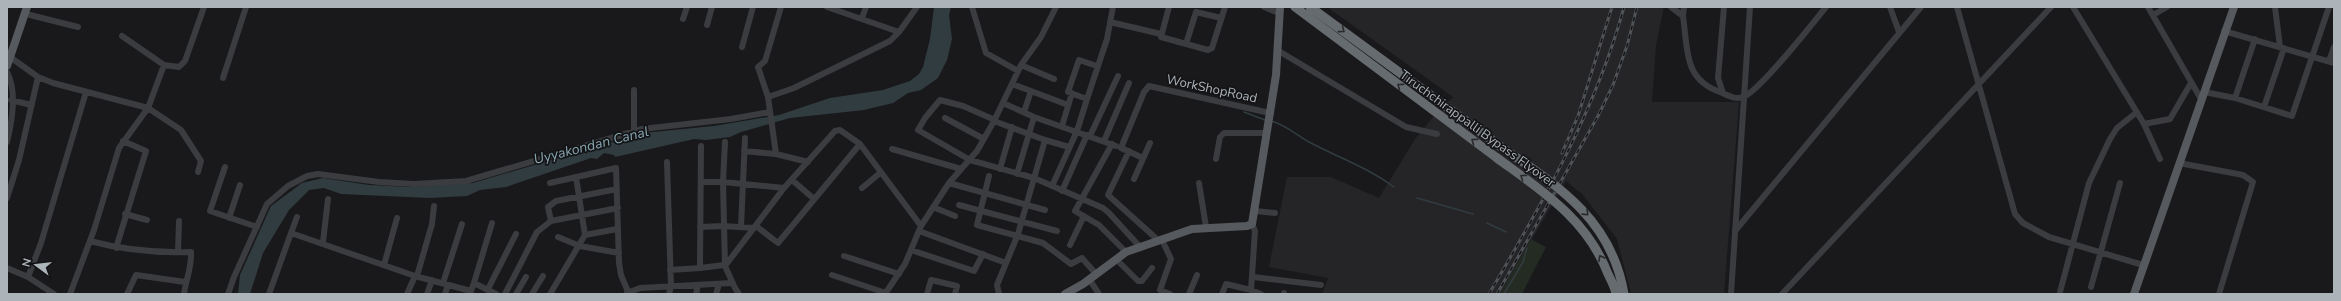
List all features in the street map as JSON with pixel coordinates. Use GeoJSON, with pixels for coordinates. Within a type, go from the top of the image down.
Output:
{"type":"FeatureCollection","features":[{"type":"Feature","properties":{"kind":"highway","name":"Tiruchchirappalli Bypass Flyover"},"geometry":{"type":"LineString","coordinates":[[1295,7],[1550,196],[1586,232],[1604,262],[1616,294]]}},
{"type":"Feature","properties":{"kind":"highway","name":"Tiruchchirappalli Bypass Flyover"},"geometry":{"type":"LineString","coordinates":[[1310,7],[1558,186],[1594,222],[1612,255],[1624,294]]}},
{"type":"Feature","properties":{"kind":"main road"},"geometry":{"type":"LineString","coordinates":[[2134,294],[2224,31],[2234,7]]}},
{"type":"Feature","properties":{"kind":"main road"},"geometry":{"type":"LineString","coordinates":[[10,57],[27,10]]}},
{"type":"Feature","properties":{"kind":"main road"},"geometry":{"type":"LineString","coordinates":[[1065,294],[1089,279],[1126,252],[1160,241],[1184,230],[1206,227],[1246,226],[1252,224],[1270,112],[1280,10]]}},
{"type":"Feature","properties":{"kind":"street"},"geometry":{"type":"LineString","coordinates":[[122,36],[164,65],[179,67],[186,61],[204,7]]}},
{"type":"Feature","properties":{"kind":"street"},"geometry":{"type":"LineString","coordinates":[[223,78],[246,7]]}},
{"type":"Feature","properties":{"kind":"street"},"geometry":{"type":"LineString","coordinates":[[683,19],[687,7]]}},
{"type":"Feature","properties":{"kind":"street"},"geometry":{"type":"LineString","coordinates":[[707,25],[712,7]]}},
{"type":"Feature","properties":{"kind":"street"},"geometry":{"type":"LineString","coordinates":[[742,47],[753,7]]}},
{"type":"Feature","properties":{"kind":"street"},"geometry":{"type":"LineString","coordinates":[[776,154],[768,98],[758,67],[766,62],[781,7]]}},
{"type":"Feature","properties":{"kind":"street"},"geometry":{"type":"LineString","coordinates":[[827,7],[899,32]]}},
{"type":"Feature","properties":{"kind":"street"},"geometry":{"type":"LineString","coordinates":[[862,18],[866,7]]}},
{"type":"Feature","properties":{"kind":"street"},"geometry":{"type":"LineString","coordinates":[[768,98],[842,66],[890,41],[899,32],[917,7]]}},
{"type":"Feature","properties":{"kind":"street"},"geometry":{"type":"LineString","coordinates":[[972,7],[986,53],[1020,68],[1054,79]]}},
{"type":"Feature","properties":{"kind":"street"},"geometry":{"type":"LineString","coordinates":[[832,275],[886,294],[899,274],[920,229],[933,208],[949,183],[970,160],[984,139],[995,120],[1020,68],[1041,37],[1056,7]]}},
{"type":"Feature","properties":{"kind":"street"},"geometry":{"type":"LineString","coordinates":[[1052,186],[1077,131],[1107,39],[1113,7]]}},
{"type":"Feature","properties":{"kind":"street"},"geometry":{"type":"LineString","coordinates":[[1161,34],[1169,7]]}},
{"type":"Feature","properties":{"kind":"street"},"geometry":{"type":"LineString","coordinates":[[1110,22],[1161,34],[1161,37],[1208,50],[1212,48],[1225,7]]}},
{"type":"Feature","properties":{"kind":"street"},"geometry":{"type":"LineString","coordinates":[[1264,7],[1280,10]]}},
{"type":"Feature","properties":{"kind":"street"},"geometry":{"type":"LineString","coordinates":[[1671,7],[1684,16]]}},
{"type":"Feature","properties":{"kind":"street"},"geometry":{"type":"LineString","coordinates":[[1684,7],[1688,57],[1695,74],[1707,87],[1735,98],[1744,97],[1765,79],[1826,7]]}},
{"type":"Feature","properties":{"kind":"street"},"geometry":{"type":"LineString","coordinates":[[1723,93],[1718,78],[1724,7]]}},
{"type":"Feature","properties":{"kind":"street"},"geometry":{"type":"LineString","coordinates":[[1731,294],[1750,7]]}},
{"type":"Feature","properties":{"kind":"street"},"geometry":{"type":"LineString","coordinates":[[1890,7],[1899,32]]}},
{"type":"Feature","properties":{"kind":"street"},"geometry":{"type":"LineString","coordinates":[[1735,231],[1921,7]]}},
{"type":"Feature","properties":{"kind":"street"},"geometry":{"type":"LineString","coordinates":[[1957,7],[2015,214],[2023,223],[2049,237],[2143,265]]}},
{"type":"Feature","properties":{"kind":"street"},"geometry":{"type":"LineString","coordinates":[[1782,294],[2051,7]]}},
{"type":"Feature","properties":{"kind":"street"},"geometry":{"type":"LineString","coordinates":[[2074,7],[2144,124],[2160,159]]}},
{"type":"Feature","properties":{"kind":"street"},"geometry":{"type":"LineString","coordinates":[[2148,7],[2191,83],[2202,95],[2235,98],[2292,116],[2314,57],[2328,7]]}},
{"type":"Feature","properties":{"kind":"street"},"geometry":{"type":"LineString","coordinates":[[2153,15],[2167,7]]}},
{"type":"Feature","properties":{"kind":"street"},"geometry":{"type":"LineString","coordinates":[[2264,107],[2282,47],[2275,7]]}},
{"type":"Feature","properties":{"kind":"street"},"geometry":{"type":"LineString","coordinates":[[27,10],[78,27]]}},
{"type":"Feature","properties":{"kind":"street"},"geometry":{"type":"LineString","coordinates":[[1186,44],[1196,12],[1221,18]]}},
{"type":"Feature","properties":{"kind":"street"},"geometry":{"type":"LineString","coordinates":[[2224,31],[2332,62],[2334,47]]}},
{"type":"Feature","properties":{"kind":"street"},"geometry":{"type":"LineString","coordinates":[[2235,98],[2255,39]]}},
{"type":"Feature","properties":{"kind":"street"},"geometry":{"type":"LineString","coordinates":[[1277,50],[1406,127],[1437,134]]}},
{"type":"Feature","properties":{"kind":"street"},"geometry":{"type":"LineString","coordinates":[[10,57],[38,76],[86,92],[148,108],[181,130],[201,161],[198,172]]}},
{"type":"Feature","properties":{"kind":"street"},"geometry":{"type":"LineString","coordinates":[[1087,99],[1068,92],[1079,60],[1097,66]]}},
{"type":"Feature","properties":{"kind":"street"},"geometry":{"type":"LineString","coordinates":[[70,294],[90,241],[117,153],[123,140],[148,108],[164,65]]}},
{"type":"Feature","properties":{"kind":"street"},"geometry":{"type":"LineString","coordinates":[[7,72],[11,82],[7,142]]}},
{"type":"Feature","properties":{"kind":"street"},"geometry":{"type":"LineString","coordinates":[[7,198],[19,160],[38,76]]}},
{"type":"Feature","properties":{"kind":"street"},"geometry":{"type":"LineString","coordinates":[[1062,191],[1118,76]]}},
{"type":"Feature","properties":{"kind":"street"},"geometry":{"type":"LineString","coordinates":[[1104,141],[1129,83]]}},
{"type":"Feature","properties":{"kind":"street"},"geometry":{"type":"LineString","coordinates":[[2144,124],[2170,119],[2191,83]]}},
{"type":"Feature","properties":{"kind":"street"},"geometry":{"type":"LineString","coordinates":[[1012,84],[1068,105]]}},
{"type":"Feature","properties":{"kind":"street","name":"WorkShopRoad"},"geometry":{"type":"LineString","coordinates":[[1121,148],[1144,92],[1149,86],[1270,112]]}},
{"type":"Feature","properties":{"kind":"street"},"geometry":{"type":"LineString","coordinates":[[634,90],[634,131]]}},
{"type":"Feature","properties":{"kind":"street"},"geometry":{"type":"LineString","coordinates":[[1024,112],[1031,91]]}},
{"type":"Feature","properties":{"kind":"street"},"geometry":{"type":"LineString","coordinates":[[28,277],[41,243],[86,92]]}},
{"type":"Feature","properties":{"kind":"street"},"geometry":{"type":"LineString","coordinates":[[1062,126],[1072,93]]}},
{"type":"Feature","properties":{"kind":"street"},"geometry":{"type":"LineString","coordinates":[[11,100],[32,105]]}},
{"type":"Feature","properties":{"kind":"street"},"geometry":{"type":"LineString","coordinates":[[1069,147],[1028,134],[963,106],[940,100],[925,118],[918,130],[970,160],[1034,178],[1107,211],[1141,248]]}},
{"type":"Feature","properties":{"kind":"street"},"geometry":{"type":"LineString","coordinates":[[1003,103],[1034,117],[1112,144],[1143,158]]}},
{"type":"Feature","properties":{"kind":"street"},"geometry":{"type":"LineString","coordinates":[[228,294],[267,204],[288,186],[307,176],[318,174],[379,182],[414,184],[466,181],[634,131],[731,120],[770,112]]}},
{"type":"Feature","properties":{"kind":"street"},"geometry":{"type":"LineString","coordinates":[[2060,292],[2089,183],[2110,139],[2117,128],[2137,112]]}},
{"type":"Feature","properties":{"kind":"street"},"geometry":{"type":"LineString","coordinates":[[1017,174],[1034,117]]}},
{"type":"Feature","properties":{"kind":"street"},"geometry":{"type":"LineString","coordinates":[[945,118],[984,139]]}},
{"type":"Feature","properties":{"kind":"street"},"geometry":{"type":"LineString","coordinates":[[1000,169],[1012,127]]}},
{"type":"Feature","properties":{"kind":"street"},"geometry":{"type":"LineString","coordinates":[[670,270],[724,265],[784,188],[835,131],[840,130],[860,144],[920,229],[1006,263]]}},
{"type":"Feature","properties":{"kind":"street"},"geometry":{"type":"LineString","coordinates":[[1216,159],[1220,137],[1224,133],[1267,133]]}},
{"type":"Feature","properties":{"kind":"street"},"geometry":{"type":"LineString","coordinates":[[741,227],[745,138]]}},
{"type":"Feature","properties":{"kind":"street"},"geometry":{"type":"LineString","coordinates":[[116,248],[125,214],[146,151],[123,140]]}},
{"type":"Feature","properties":{"kind":"street"},"geometry":{"type":"LineString","coordinates":[[999,294],[997,285],[1021,222],[1044,140]]}},
{"type":"Feature","properties":{"kind":"street"},"geometry":{"type":"LineString","coordinates":[[725,142],[723,182],[724,265],[733,288]]}},
{"type":"Feature","properties":{"kind":"street"},"geometry":{"type":"LineString","coordinates":[[1134,179],[1150,143]]}},
{"type":"Feature","properties":{"kind":"street"},"geometry":{"type":"LineString","coordinates":[[700,227],[755,227],[778,243],[813,198],[860,144]]}},
{"type":"Feature","properties":{"kind":"street"},"geometry":{"type":"LineString","coordinates":[[1112,144],[1075,211],[1107,232],[1126,252]]}},
{"type":"Feature","properties":{"kind":"street"},"geometry":{"type":"LineString","coordinates":[[700,268],[701,146]]}},
{"type":"Feature","properties":{"kind":"street"},"geometry":{"type":"LineString","coordinates":[[892,149],[961,170]]}},
{"type":"Feature","properties":{"kind":"street"},"geometry":{"type":"LineString","coordinates":[[744,151],[776,154],[808,162]]}},
{"type":"Feature","properties":{"kind":"street"},"geometry":{"type":"LineString","coordinates":[[1129,151],[1108,195],[1160,241],[1172,259],[1159,292],[1170,294]]}},
{"type":"Feature","properties":{"kind":"street"},"geometry":{"type":"LineString","coordinates":[[667,162],[671,286],[669,294]]}},
{"type":"Feature","properties":{"kind":"street"},"geometry":{"type":"LineString","coordinates":[[2179,163],[2243,175],[2253,182],[2219,294]]}},
{"type":"Feature","properties":{"kind":"street"},"geometry":{"type":"LineString","coordinates":[[225,167],[210,211],[257,227]]}},
{"type":"Feature","properties":{"kind":"street"},"geometry":{"type":"LineString","coordinates":[[550,183],[616,168],[618,208],[617,230],[621,275],[628,293],[640,288],[653,286],[719,284],[733,288],[740,294]]}},
{"type":"Feature","properties":{"kind":"street"},"geometry":{"type":"LineString","coordinates":[[862,188],[880,173]]}},
{"type":"Feature","properties":{"kind":"street"},"geometry":{"type":"LineString","coordinates":[[989,176],[977,225],[1016,237],[1043,243],[1071,264],[1082,258],[1096,274]]}},
{"type":"Feature","properties":{"kind":"street"},"geometry":{"type":"LineString","coordinates":[[550,294],[580,246],[585,235],[576,177]]}},
{"type":"Feature","properties":{"kind":"street"},"geometry":{"type":"LineString","coordinates":[[792,180],[813,198]]}},
{"type":"Feature","properties":{"kind":"street"},"geometry":{"type":"LineString","coordinates":[[701,182],[723,182],[784,188]]}},
{"type":"Feature","properties":{"kind":"street"},"geometry":{"type":"LineString","coordinates":[[949,183],[1045,210]]}},
{"type":"Feature","properties":{"kind":"street"},"geometry":{"type":"LineString","coordinates":[[1199,183],[1206,227]]}},
{"type":"Feature","properties":{"kind":"street"},"geometry":{"type":"LineString","coordinates":[[2091,287],[2120,183]]}},
{"type":"Feature","properties":{"kind":"street"},"geometry":{"type":"LineString","coordinates":[[229,218],[240,185]]}},
{"type":"Feature","properties":{"kind":"street"},"geometry":{"type":"LineString","coordinates":[[551,221],[548,207],[556,201],[617,189]]}},
{"type":"Feature","properties":{"kind":"street"},"geometry":{"type":"LineString","coordinates":[[323,242],[328,199]]}},
{"type":"Feature","properties":{"kind":"street"},"geometry":{"type":"LineString","coordinates":[[959,205],[980,212],[1057,231]]}},
{"type":"Feature","properties":{"kind":"street"},"geometry":{"type":"LineString","coordinates":[[407,294],[416,276],[432,224],[434,206]]}},
{"type":"Feature","properties":{"kind":"street"},"geometry":{"type":"LineString","coordinates":[[505,294],[537,232],[551,221],[618,208]]}},
{"type":"Feature","properties":{"kind":"street"},"geometry":{"type":"LineString","coordinates":[[933,208],[955,216]]}},
{"type":"Feature","properties":{"kind":"street"},"geometry":{"type":"LineString","coordinates":[[1254,211],[1275,213]]}},
{"type":"Feature","properties":{"kind":"street"},"geometry":{"type":"LineString","coordinates":[[125,214],[147,220]]}},
{"type":"Feature","properties":{"kind":"street"},"geometry":{"type":"LineString","coordinates":[[1070,245],[1084,216]]}},
{"type":"Feature","properties":{"kind":"street"},"geometry":{"type":"LineString","coordinates":[[269,294],[297,217]]}},
{"type":"Feature","properties":{"kind":"street"},"geometry":{"type":"LineString","coordinates":[[384,265],[397,218]]}},
{"type":"Feature","properties":{"kind":"street"},"geometry":{"type":"LineString","coordinates":[[178,252],[179,221]]}},
{"type":"Feature","properties":{"kind":"street"},"geometry":{"type":"LineString","coordinates":[[291,233],[323,242],[416,276],[470,292],[492,223]]}},
{"type":"Feature","properties":{"kind":"street"},"geometry":{"type":"LineString","coordinates":[[445,294],[446,284],[462,224]]}},
{"type":"Feature","properties":{"kind":"street"},"geometry":{"type":"LineString","coordinates":[[1251,290],[1256,231],[1252,224]]}},
{"type":"Feature","properties":{"kind":"street"},"geometry":{"type":"LineString","coordinates":[[585,235],[617,230]]}},
{"type":"Feature","properties":{"kind":"street"},"geometry":{"type":"LineString","coordinates":[[488,289],[516,234]]}},
{"type":"Feature","properties":{"kind":"street"},"geometry":{"type":"LineString","coordinates":[[558,237],[580,246],[619,253]]}},
{"type":"Feature","properties":{"kind":"street"},"geometry":{"type":"LineString","coordinates":[[90,241],[116,248],[191,252],[192,264],[185,282],[184,294]]}},
{"type":"Feature","properties":{"kind":"street"},"geometry":{"type":"LineString","coordinates":[[911,250],[974,271],[983,254]]}},
{"type":"Feature","properties":{"kind":"street"},"geometry":{"type":"LineString","coordinates":[[844,256],[899,274]]}},
{"type":"Feature","properties":{"kind":"street"},"geometry":{"type":"LineString","coordinates":[[1116,259],[1138,281],[1142,281],[1152,268]]}},
{"type":"Feature","properties":{"kind":"street"},"geometry":{"type":"LineString","coordinates":[[7,268],[28,277],[54,294]]}},
{"type":"Feature","properties":{"kind":"street"},"geometry":{"type":"LineString","coordinates":[[127,294],[136,275],[185,282]]}},
{"type":"Feature","properties":{"kind":"street"},"geometry":{"type":"LineString","coordinates":[[1189,294],[1197,275]]}},
{"type":"Feature","properties":{"kind":"street"},"geometry":{"type":"LineString","coordinates":[[532,294],[542,276]]}},
{"type":"Feature","properties":{"kind":"street"},"geometry":{"type":"LineString","coordinates":[[516,294],[526,277]]}},
{"type":"Feature","properties":{"kind":"street"},"geometry":{"type":"LineString","coordinates":[[1253,277],[1321,285]]}},
{"type":"Feature","properties":{"kind":"street"},"geometry":{"type":"LineString","coordinates":[[1089,279],[1099,294]]}},
{"type":"Feature","properties":{"kind":"street"},"geometry":{"type":"LineString","coordinates":[[428,294],[432,280]]}},
{"type":"Feature","properties":{"kind":"street"},"geometry":{"type":"LineString","coordinates":[[927,294],[931,280],[957,286],[954,294]]}},
{"type":"Feature","properties":{"kind":"street"},"geometry":{"type":"LineString","coordinates":[[474,283],[496,294]]}},
{"type":"Feature","properties":{"kind":"street"},"geometry":{"type":"LineString","coordinates":[[696,294],[698,284]]}},
{"type":"Feature","properties":{"kind":"street"},"geometry":{"type":"LineString","coordinates":[[716,294],[719,284]]}},
{"type":"Feature","properties":{"kind":"street"},"geometry":{"type":"LineString","coordinates":[[1222,294],[1226,284],[1261,294]]}},
{"type":"Feature","properties":{"kind":"street"},"geometry":{"type":"LineString","coordinates":[[651,294],[653,286]]}},
{"type":"Feature","properties":{"kind":"street"},"geometry":{"type":"LineString","coordinates":[[659,294],[661,286]]}},
{"type":"Feature","properties":{"kind":"shaded area"},"geometry":{"type":"Polygon","coordinates":[[[934,7],[951,7],[949,15],[952,39],[947,60],[938,78],[921,90],[908,93],[893,103],[864,110],[790,118],[741,132],[730,137],[706,140],[694,139],[615,157],[614,155],[604,153],[597,159],[591,158],[506,187],[480,190],[467,196],[430,198],[341,194],[324,188],[309,190],[289,210],[263,253],[250,294],[238,294],[240,275],[271,206],[302,183],[323,178],[369,185],[409,187],[473,183],[643,133],[714,126],[779,115],[830,98],[883,90],[910,81],[919,74],[923,67],[930,39],[934,7]]]}},
{"type":"Feature","properties":{"kind":"shaded area"},"geometry":{"type":"Polygon","coordinates":[[[1327,7],[1664,7],[1656,45],[1652,102],[1739,102],[1724,294],[1631,294],[1617,239],[1583,195],[1566,181],[1500,294],[1322,294],[1328,278],[1269,267],[1287,177],[1331,177],[1379,198],[1415,139],[1433,117],[1453,97],[1327,7]]]}},
{"type":"Feature","properties":{"kind":"shaded area"},"geometry":{"type":"Polygon","coordinates":[[[1531,239],[1546,247],[1522,294],[1500,294],[1531,239]]]}},
{"type":"Feature","properties":{"kind":"waterway"},"geometry":{"type":"LineString","coordinates":[[1244,112],[1265,120]]}},
{"type":"Feature","properties":{"kind":"waterway"},"geometry":{"type":"LineString","coordinates":[[1271,121],[1286,127],[1309,142],[1363,168],[1394,187]]}},
{"type":"Feature","properties":{"kind":"waterway"},"geometry":{"type":"LineString","coordinates":[[1417,198],[1473,214]]}},
{"type":"Feature","properties":{"kind":"waterway"},"geometry":{"type":"LineString","coordinates":[[1487,223],[1506,232]]}},
{"type":"Feature","properties":{"kind":"waterway"},"geometry":{"type":"LineString","coordinates":[[1504,294],[1523,262],[1527,248]]}},
{"type":"Feature","properties":{"kind":"railway"},"geometry":{"type":"LineString","coordinates":[[1562,153],[1578,116],[1612,7]]}},
{"type":"Feature","properties":{"kind":"railway"},"geometry":{"type":"LineString","coordinates":[[1489,294],[1548,190],[1583,119],[1599,82],[1624,7]]}},
{"type":"Feature","properties":{"kind":"railway"},"geometry":{"type":"LineString","coordinates":[[1497,294],[1598,116],[1613,85],[1627,46],[1637,7]]}},
{"type":"Feature","properties":{"kind":"water label","name":"Uyyakondan Canal"},"geometry":{"type":"Point","coordinates":[591,145]}}]}
